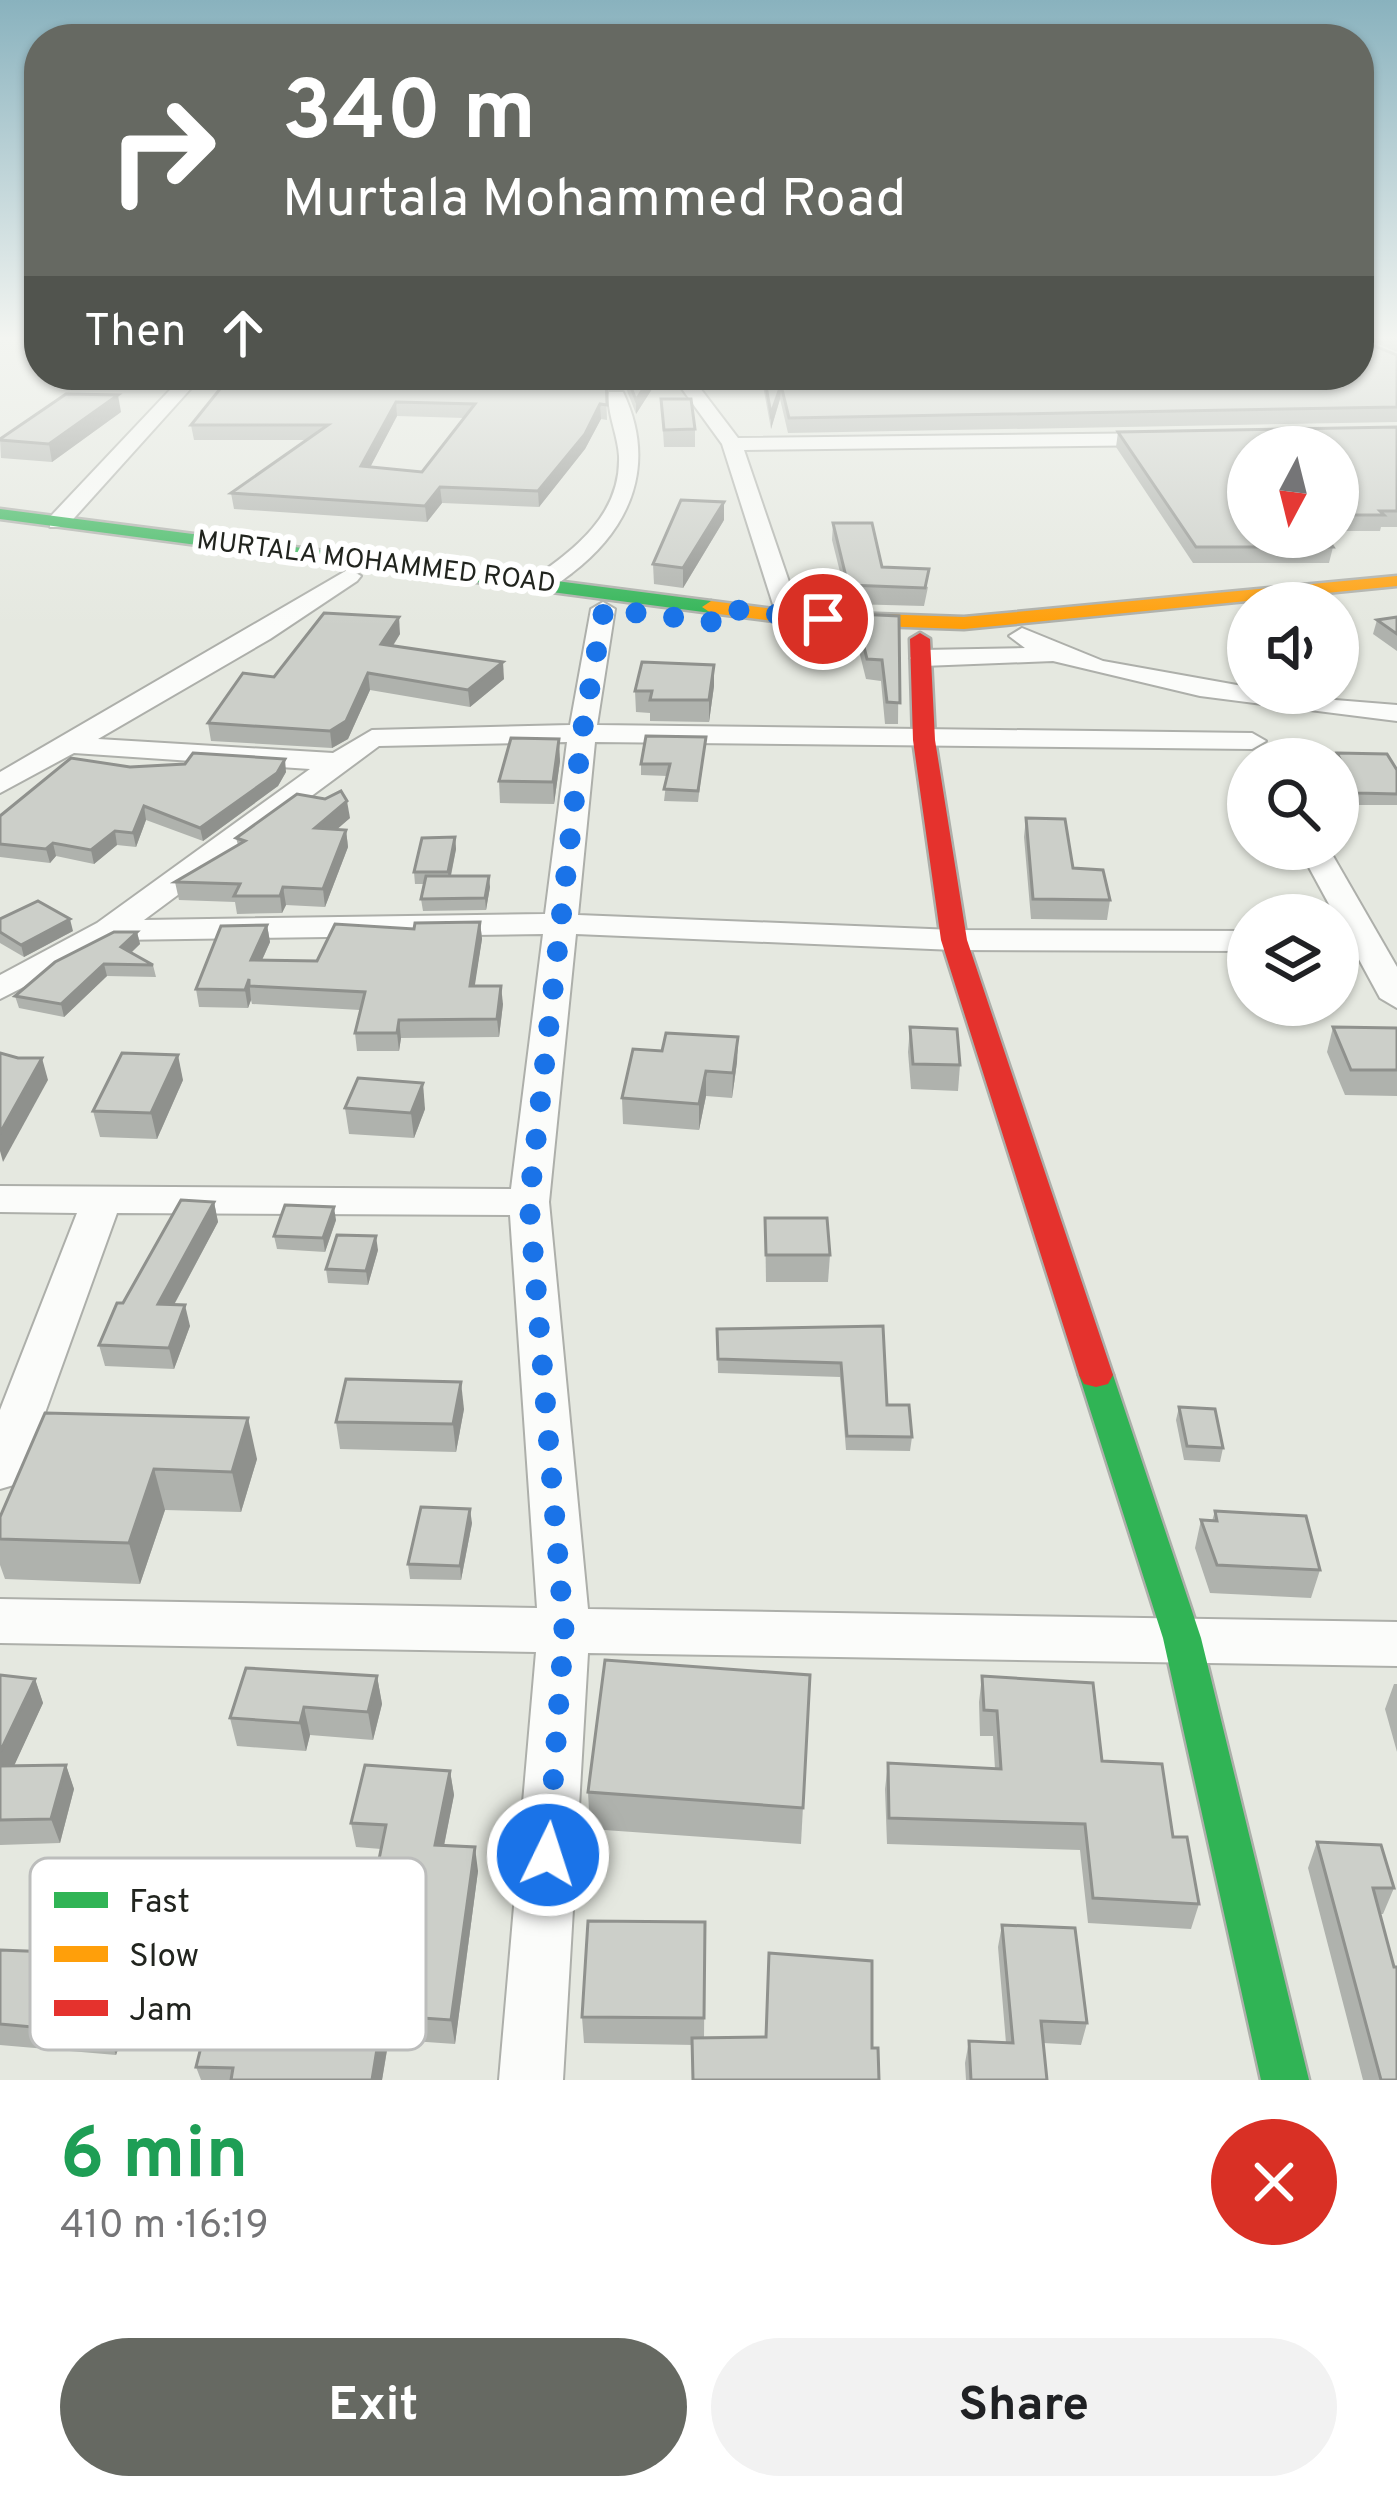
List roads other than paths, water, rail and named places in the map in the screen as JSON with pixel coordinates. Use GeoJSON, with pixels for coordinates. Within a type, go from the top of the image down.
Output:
{"type":"FeatureCollection","features":[{"type":"Feature","properties":{"kind":"main road","name":"MURTALA MOHAMMED ROAD"},"geometry":{"type":"LineString","coordinates":[[0,514],[539,585],[921,649],[1227,617]]}},
{"type":"Feature","properties":{"kind":"main road","name":"MURTALA MOHAMMED ROAD"},"geometry":{"type":"LineString","coordinates":[[0,529],[604,609],[716,615],[964,623],[1397,581]]}},
{"type":"Feature","properties":{"kind":"main road"},"geometry":{"type":"LineString","coordinates":[[1359,604],[1397,601]]}},
{"type":"Feature","properties":{"kind":"main road"},"geometry":{"type":"LineString","coordinates":[[921,649],[924,740],[953,940],[1182,1638],[1285,2080]]}},
{"type":"Feature","properties":{"kind":"street"},"geometry":{"type":"LineString","coordinates":[[58,522],[141,432]]}},
{"type":"Feature","properties":{"kind":"street"},"geometry":{"type":"LineString","coordinates":[[539,585],[579,558],[621,511],[632,476],[623,432]]}},
{"type":"Feature","properties":{"kind":"street"},"geometry":{"type":"LineString","coordinates":[[723,432],[732,444],[789,617]]}},
{"type":"Feature","properties":{"kind":"street"},"geometry":{"type":"LineString","coordinates":[[732,444],[1180,439]]}},
{"type":"Feature","properties":{"kind":"street"},"geometry":{"type":"LineString","coordinates":[[0,784],[262,634],[349,576]]}},
{"type":"Feature","properties":{"kind":"street"},"geometry":{"type":"LineString","coordinates":[[531,2080],[564,1630],[529,1202],[582,733],[604,609]]}},
{"type":"Feature","properties":{"kind":"street"},"geometry":{"type":"LineString","coordinates":[[1022,636],[1047,655]]}},
{"type":"Feature","properties":{"kind":"street"},"geometry":{"type":"LineString","coordinates":[[921,649],[1047,655],[1227,691]]}},
{"type":"Feature","properties":{"kind":"street"},"geometry":{"type":"LineString","coordinates":[[1359,707],[1397,712]]}},
{"type":"Feature","properties":{"kind":"street"},"geometry":{"type":"LineString","coordinates":[[0,989],[109,930],[372,738],[582,733],[1227,749]]}},
{"type":"Feature","properties":{"kind":"street"},"geometry":{"type":"LineString","coordinates":[[68,744],[338,762]]}},
{"type":"Feature","properties":{"kind":"street"},"geometry":{"type":"LineString","coordinates":[[1326,870],[1397,998]]}},
{"type":"Feature","properties":{"kind":"street"},"geometry":{"type":"LineString","coordinates":[[109,930],[562,924],[953,940],[1227,941]]}},
{"type":"Feature","properties":{"kind":"street"},"geometry":{"type":"LineString","coordinates":[[0,1199],[529,1202]]}},
{"type":"Feature","properties":{"kind":"street"},"geometry":{"type":"LineString","coordinates":[[0,1471],[102,1199]]}},
{"type":"Feature","properties":{"kind":"street"},"geometry":{"type":"LineString","coordinates":[[1,1623],[1397,1644]]}}]}
